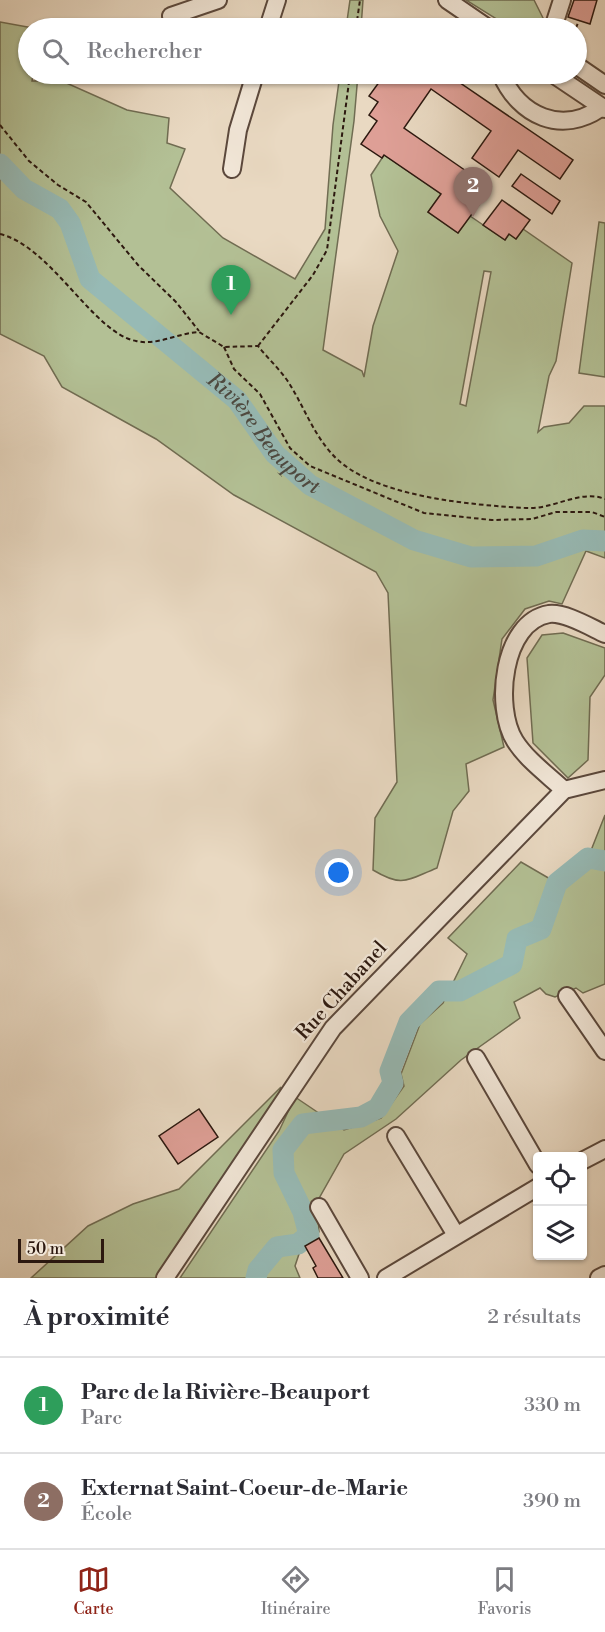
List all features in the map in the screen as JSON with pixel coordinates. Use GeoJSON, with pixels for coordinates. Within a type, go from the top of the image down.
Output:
{"type":"FeatureCollection","features":[{"type":"Feature","properties":{"kind":"street"},"geometry":{"type":"LineString","coordinates":[[171,16],[218,0]]}},
{"type":"Feature","properties":{"kind":"street"},"geometry":{"type":"LineString","coordinates":[[271,18],[277,0]]}},
{"type":"Feature","properties":{"kind":"street"},"geometry":{"type":"LineString","coordinates":[[447,0],[473,18]]}},
{"type":"Feature","properties":{"kind":"street"},"geometry":{"type":"LineString","coordinates":[[556,18],[562,0]]}},
{"type":"Feature","properties":{"kind":"street"},"geometry":{"type":"LineString","coordinates":[[587,73],[605,85]]}},
{"type":"Feature","properties":{"kind":"street"},"geometry":{"type":"LineString","coordinates":[[232,169],[238,130],[252,84]]}},
{"type":"Feature","properties":{"kind":"street"},"geometry":{"type":"LineString","coordinates":[[506,84],[526,108],[553,121],[580,119],[603,108]]}},
{"type":"Feature","properties":{"kind":"street"},"geometry":{"type":"LineString","coordinates":[[568,84],[603,108]]}},
{"type":"Feature","properties":{"kind":"street"},"geometry":{"type":"LineString","coordinates":[[605,634],[552,614],[537,617],[524,628],[513,648],[506,673],[502,705],[515,742],[564,790],[605,780]]}},
{"type":"Feature","properties":{"kind":"street","name":"Rue Chabanel"},"geometry":{"type":"LineString","coordinates":[[165,1278],[270,1125],[311,1056],[333,1028],[564,790]]}},
{"type":"Feature","properties":{"kind":"street"},"geometry":{"type":"LineString","coordinates":[[567,996],[605,1051]]}},
{"type":"Feature","properties":{"kind":"street"},"geometry":{"type":"LineString","coordinates":[[476,1058],[533,1158]]}},
{"type":"Feature","properties":{"kind":"street"},"geometry":{"type":"LineString","coordinates":[[396,1136],[456,1235]]}},
{"type":"Feature","properties":{"kind":"street"},"geometry":{"type":"LineString","coordinates":[[587,1158],[605,1149]]}},
{"type":"Feature","properties":{"kind":"street"},"geometry":{"type":"LineString","coordinates":[[386,1278],[533,1188]]}},
{"type":"Feature","properties":{"kind":"street"},"geometry":{"type":"LineString","coordinates":[[320,1207],[360,1278]]}},
{"type":"Feature","properties":{"kind":"street"},"geometry":{"type":"LineString","coordinates":[[599,1278],[605,1275]]}},
{"type":"Feature","properties":{"kind":"path"},"geometry":{"type":"LineString","coordinates":[[357,18],[360,0]]}},
{"type":"Feature","properties":{"kind":"path"},"geometry":{"type":"LineString","coordinates":[[258,346],[313,275],[327,250],[349,84]]}},
{"type":"Feature","properties":{"kind":"path"},"geometry":{"type":"LineString","coordinates":[[0,125],[29,161],[58,185],[86,202],[138,265],[176,302],[200,332],[224,347],[234,369],[260,394],[290,448],[310,466],[424,513],[492,520],[532,519],[556,512],[592,513],[605,517]]}},
{"type":"Feature","properties":{"kind":"path"},"geometry":{"type":"LineString","coordinates":[[0,234],[13,239],[50,268],[104,322],[122,336],[147,343],[180,334],[200,332]]}},
{"type":"Feature","properties":{"kind":"path"},"geometry":{"type":"LineString","coordinates":[[224,347],[258,346]]}},
{"type":"Feature","properties":{"kind":"path"},"geometry":{"type":"LineString","coordinates":[[258,346],[292,388],[303,413],[333,455],[363,476],[424,496],[471,505],[536,509],[560,504],[578,496],[605,499]]}},
{"type":"Feature","properties":{"kind":"green space"},"geometry":{"type":"Polygon","coordinates":[[[350,0],[363,0],[362,18],[347,18],[350,0]]]}},
{"type":"Feature","properties":{"kind":"green space"},"geometry":{"type":"Polygon","coordinates":[[[466,0],[534,0],[543,18],[495,18],[466,0]]]}},
{"type":"Feature","properties":{"kind":"green space"},"geometry":{"type":"Polygon","coordinates":[[[0,22],[18,25],[18,84],[69,84],[127,110],[169,118],[167,143],[185,149],[170,188],[223,238],[295,279],[325,229],[339,84],[357,84],[323,350],[362,371],[364,377],[373,326],[398,251],[380,216],[371,175],[384,155],[441,194],[428,212],[458,233],[470,216],[505,240],[509,234],[516,239],[523,229],[572,263],[556,361],[549,376],[538,432],[544,427],[569,423],[584,406],[605,406],[605,558],[586,551],[562,604],[549,601],[525,609],[502,639],[493,700],[504,747],[466,764],[469,791],[453,811],[437,868],[405,880],[391,879],[373,870],[375,818],[397,782],[388,593],[376,572],[234,495],[156,439],[62,387],[44,356],[0,334],[0,22]],[[484,271],[460,404],[466,406],[491,272],[484,271]]]}},
{"type":"Feature","properties":{"kind":"green space"},"geometry":{"type":"Polygon","coordinates":[[[599,222],[605,223],[605,377],[579,373],[599,222]]]}},
{"type":"Feature","properties":{"kind":"green space"},"geometry":{"type":"Polygon","coordinates":[[[563,633],[605,648],[605,675],[590,697],[588,760],[568,778],[533,743],[527,658],[542,635],[563,633]]]}},
{"type":"Feature","properties":{"kind":"green space"},"geometry":{"type":"Polygon","coordinates":[[[605,815],[605,984],[583,993],[576,988],[555,997],[546,994],[540,988],[514,1002],[520,1018],[461,1060],[396,1119],[344,1154],[317,1202],[319,1232],[302,1245],[295,1266],[300,1278],[180,1278],[279,1131],[295,1097],[344,1130],[381,1118],[404,1086],[401,1074],[420,1024],[443,1003],[467,954],[448,938],[521,862],[557,883],[588,858],[605,815]]]}},
{"type":"Feature","properties":{"kind":"green space"},"geometry":{"type":"Polygon","coordinates":[[[281,1087],[270,1125],[165,1278],[31,1278],[88,1226],[133,1204],[179,1189],[281,1087]]]}},
{"type":"Feature","properties":{"kind":"building"},"geometry":{"type":"Polygon","coordinates":[[[574,0],[597,0],[590,24],[587,23],[587,18],[568,17],[574,0]]]}},
{"type":"Feature","properties":{"kind":"building"},"geometry":{"type":"Polygon","coordinates":[[[378,84],[462,84],[573,160],[560,179],[518,150],[499,177],[472,158],[491,131],[431,89],[404,128],[469,173],[467,175],[489,191],[458,233],[428,212],[441,194],[384,155],[382,158],[361,144],[377,121],[369,115],[378,102],[369,96],[378,84]]]}},
{"type":"Feature","properties":{"kind":"building"},"geometry":{"type":"Polygon","coordinates":[[[521,174],[560,201],[552,214],[512,186],[521,174]]]}},
{"type":"Feature","properties":{"kind":"building"},"geometry":{"type":"Polygon","coordinates":[[[502,200],[530,220],[516,239],[509,234],[505,240],[483,225],[502,200]]]}},
{"type":"Feature","properties":{"kind":"building"},"geometry":{"type":"Polygon","coordinates":[[[199,1109],[218,1137],[178,1164],[159,1136],[199,1109]]]}},
{"type":"Feature","properties":{"kind":"building"},"geometry":{"type":"Polygon","coordinates":[[[319,1238],[343,1278],[318,1278],[313,1268],[316,1266],[305,1246],[319,1238]]]}},
{"type":"Feature","properties":{"kind":"waterway","name":"Rivière Beauport"},"geometry":{"type":"LineString","coordinates":[[0,164],[24,189],[60,209],[70,223],[90,279],[237,400],[275,454],[310,485],[414,540],[471,557],[536,556],[583,540],[605,541]]}},
{"type":"Feature","properties":{"kind":"waterway","name":"Rivière Beauport"},"geometry":{"type":"LineString","coordinates":[[256,1278],[258,1270],[277,1247],[298,1244],[309,1235],[303,1212],[284,1173],[283,1150],[303,1124],[361,1117],[378,1108],[393,1083],[390,1071],[409,1022],[439,991],[460,991],[512,964],[517,939],[541,929],[557,883],[588,858],[605,861]]}},
{"type":"Feature","properties":{"kind":"place","name":"Externat Saint-Coeur-de-Marie"},"geometry":{"type":"Point","coordinates":[473,217]}},
{"type":"Feature","properties":{"kind":"place","name":"Parc de la Rivière-Beauport"},"geometry":{"type":"Point","coordinates":[231,315]}}]}
